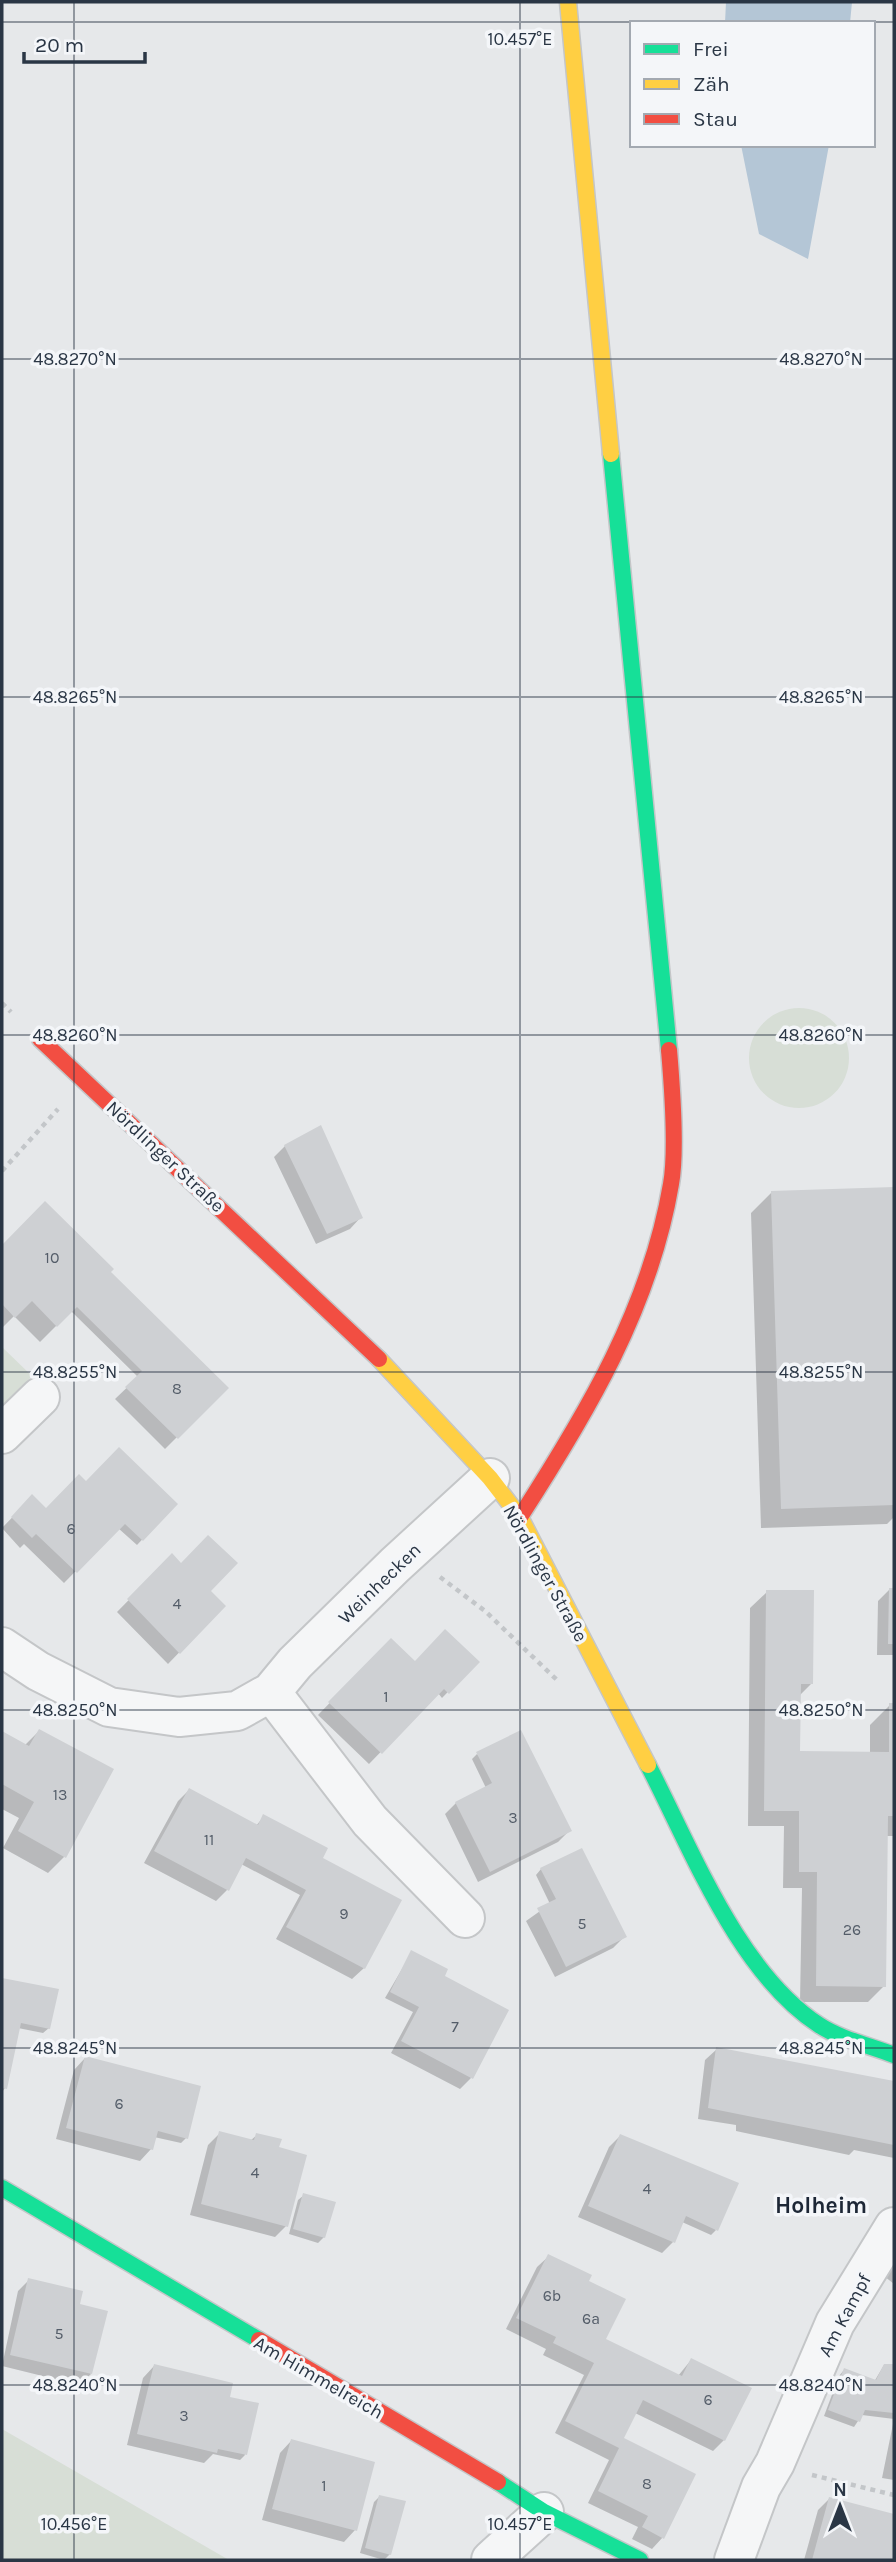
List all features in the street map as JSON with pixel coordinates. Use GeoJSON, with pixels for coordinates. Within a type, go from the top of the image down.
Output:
{"type":"FeatureCollection","features":[{"type":"Feature","properties":{"kind":"street"},"geometry":{"type":"LineString","coordinates":[[520,1517],[571,1438],[620,1349],[653,1262],[672,1181],[671,1075],[568,2]]}},
{"type":"Feature","properties":{"kind":"street","name":"Nördlinger Straße"},"geometry":{"type":"LineString","coordinates":[[40,1039],[397,1376],[490,1478],[520,1517],[728,1920],[759,1971],[820,2026],[894,2055]]}},
{"type":"Feature","properties":{"kind":"street"},"geometry":{"type":"LineString","coordinates":[[2,1434],[40,1397]]}},
{"type":"Feature","properties":{"kind":"street","name":"Weinhecken"},"geometry":{"type":"LineString","coordinates":[[2,1647],[38,1671],[109,1707],[179,1717],[237,1711],[271,1692],[295,1663],[395,1565],[490,1478]]}},
{"type":"Feature","properties":{"kind":"street"},"geometry":{"type":"LineString","coordinates":[[271,1692],[370,1821],[464,1918]]}},
{"type":"Feature","properties":{"kind":"street","name":"Am Himmelreich"},"geometry":{"type":"LineString","coordinates":[[2,2188],[463,2460],[544,2512],[640,2560]]}},
{"type":"Feature","properties":{"kind":"street","name":"Am Kampf"},"geometry":{"type":"LineString","coordinates":[[734,2560],[761,2487],[775,2463],[835,2323],[894,2227]]}},
{"type":"Feature","properties":{"kind":"street"},"geometry":{"type":"LineString","coordinates":[[491,2560],[544,2512]]}},
{"type":"Feature","properties":{"kind":"path"},"geometry":{"type":"LineString","coordinates":[[2,1171],[85,1080]]}},
{"type":"Feature","properties":{"kind":"path"},"geometry":{"type":"LineString","coordinates":[[395,1565],[437,1576],[485,1611],[559,1682]]}},
{"type":"Feature","properties":{"kind":"path"},"geometry":{"type":"LineString","coordinates":[[775,2463],[894,2495]]}},
{"type":"Feature","properties":{"kind":"shaded area"},"geometry":{"type":"Polygon","coordinates":[[[799,1008],[818,1012],[835,1022],[845,1039],[849,1058],[845,1077],[835,1094],[818,1104],[799,1108],[780,1104],[763,1094],[753,1077],[749,1058],[753,1039],[763,1022],[780,1012],[799,1008]]]}},
{"type":"Feature","properties":{"kind":"shaded area"},"geometry":{"type":"Polygon","coordinates":[[[2,1347],[32,1376],[2,1408],[2,1347]]]}},
{"type":"Feature","properties":{"kind":"shaded area"},"geometry":{"type":"Polygon","coordinates":[[[2,2429],[229,2560],[2,2560],[2,2429]]]}},
{"type":"Feature","properties":{"kind":"water"},"geometry":{"type":"Polygon","coordinates":[[[726,2],[852,2],[850,21],[725,21],[726,2]]]}},
{"type":"Feature","properties":{"kind":"water"},"geometry":{"type":"Polygon","coordinates":[[[741,147],[829,147],[808,259],[759,234],[741,147]]]}},
{"type":"Feature","properties":{"kind":"building"},"geometry":{"type":"Polygon","coordinates":[[[321,1125],[363,1218],[327,1234],[284,1145],[321,1125]]]}},
{"type":"Feature","properties":{"kind":"building"},"geometry":{"type":"Polygon","coordinates":[[[894,1187],[894,1505],[781,1509],[771,1191],[894,1187]]]}},
{"type":"Feature","properties":{"kind":"building"},"geometry":{"type":"Polygon","coordinates":[[[45,1201],[114,1269],[111,1272],[229,1388],[178,1439],[125,1387],[142,1371],[77,1307],[57,1327],[32,1301],[15,1318],[2,1304],[2,1245],[45,1201]]]}},
{"type":"Feature","properties":{"kind":"building"},"geometry":{"type":"Polygon","coordinates":[[[119,1447],[178,1504],[143,1541],[125,1524],[77,1573],[36,1534],[32,1538],[11,1517],[32,1494],[46,1508],[79,1474],[86,1481],[119,1447]]]}},
{"type":"Feature","properties":{"kind":"building"},"geometry":{"type":"Polygon","coordinates":[[[208,1535],[238,1563],[211,1591],[226,1606],[180,1654],[127,1599],[172,1553],[181,1563],[208,1535]]]}},
{"type":"Feature","properties":{"kind":"building"},"geometry":{"type":"Polygon","coordinates":[[[889,1588],[894,1588],[894,1644],[888,1644],[889,1588]]]}},
{"type":"Feature","properties":{"kind":"building"},"geometry":{"type":"Polygon","coordinates":[[[766,1590],[814,1590],[813,1684],[801,1684],[800,1751],[889,1752],[889,1703],[894,1703],[894,1816],[888,1816],[886,1987],[816,1986],[817,1872],[799,1872],[799,1811],[764,1811],[766,1590]]]}},
{"type":"Feature","properties":{"kind":"building"},"geometry":{"type":"Polygon","coordinates":[[[445,1629],[480,1662],[449,1694],[444,1689],[382,1754],[328,1702],[391,1638],[415,1661],[445,1629]]]}},
{"type":"Feature","properties":{"kind":"building"},"geometry":{"type":"Polygon","coordinates":[[[39,1729],[114,1769],[66,1858],[18,1831],[34,1802],[2,1784],[2,1731],[29,1746],[39,1729]]]}},
{"type":"Feature","properties":{"kind":"building"},"geometry":{"type":"Polygon","coordinates":[[[521,1730],[572,1831],[490,1872],[455,1802],[492,1783],[476,1752],[521,1730]]]}},
{"type":"Feature","properties":{"kind":"building"},"geometry":{"type":"Polygon","coordinates":[[[189,1788],[258,1825],[263,1814],[328,1848],[323,1858],[402,1900],[365,1969],[286,1927],[306,1890],[246,1858],[229,1891],[154,1851],[189,1788]]]}},
{"type":"Feature","properties":{"kind":"building"},"geometry":{"type":"Polygon","coordinates":[[[582,1848],[627,1937],[566,1967],[537,1908],[556,1899],[540,1868],[582,1848]]]}},
{"type":"Feature","properties":{"kind":"building"},"geometry":{"type":"Polygon","coordinates":[[[411,1950],[448,1969],[445,1976],[509,2010],[473,2079],[401,2041],[419,2007],[390,1992],[411,1950]]]}},
{"type":"Feature","properties":{"kind":"building"},"geometry":{"type":"Polygon","coordinates":[[[2,1978],[59,1989],[50,2029],[21,2023],[7,2089],[2,2088],[2,1978]]]}},
{"type":"Feature","properties":{"kind":"building"},"geometry":{"type":"Polygon","coordinates":[[[716,2047],[894,2081],[894,2145],[708,2108],[716,2047]]]}},
{"type":"Feature","properties":{"kind":"building"},"geometry":{"type":"Polygon","coordinates":[[[85,2056],[201,2086],[188,2139],[158,2131],[153,2150],[66,2128],[85,2056]]]}},
{"type":"Feature","properties":{"kind":"building"},"geometry":{"type":"Polygon","coordinates":[[[219,2131],[254,2140],[256,2133],[282,2139],[279,2147],[307,2155],[288,2227],[201,2204],[219,2131]]]}},
{"type":"Feature","properties":{"kind":"building"},"geometry":{"type":"Polygon","coordinates":[[[620,2134],[739,2183],[718,2231],[686,2216],[675,2243],[588,2206],[620,2134]]]}},
{"type":"Feature","properties":{"kind":"building"},"geometry":{"type":"Polygon","coordinates":[[[303,2193],[336,2202],[325,2238],[293,2229],[303,2193]]]}},
{"type":"Feature","properties":{"kind":"building"},"geometry":{"type":"Polygon","coordinates":[[[548,2254],[592,2275],[589,2281],[626,2299],[606,2339],[682,2376],[691,2358],[752,2388],[725,2441],[643,2400],[624,2438],[696,2474],[664,2539],[642,2527],[648,2516],[598,2491],[619,2448],[565,2421],[594,2363],[553,2343],[556,2337],[516,2318],[548,2254]]]}},
{"type":"Feature","properties":{"kind":"building"},"geometry":{"type":"Polygon","coordinates":[[[28,2278],[83,2291],[80,2304],[108,2311],[92,2374],[10,2355],[28,2278]]]}},
{"type":"Feature","properties":{"kind":"building"},"geometry":{"type":"Polygon","coordinates":[[[154,2364],[233,2383],[230,2397],[259,2403],[247,2455],[218,2449],[217,2453],[137,2434],[154,2364]]]}},
{"type":"Feature","properties":{"kind":"building"},"geometry":{"type":"Polygon","coordinates":[[[884,2364],[894,2364],[894,2413],[865,2410],[860,2422],[828,2410],[844,2368],[876,2380],[884,2364]]]}},
{"type":"Feature","properties":{"kind":"building"},"geometry":{"type":"Polygon","coordinates":[[[291,2439],[375,2462],[357,2531],[272,2509],[291,2439]]]}},
{"type":"Feature","properties":{"kind":"building"},"geometry":{"type":"Polygon","coordinates":[[[379,2495],[406,2501],[391,2555],[365,2548],[379,2495]]]}},
{"type":"Feature","properties":{"kind":"building"},"geometry":{"type":"Polygon","coordinates":[[[829,2497],[894,2514],[894,2560],[812,2560],[829,2497]]]}},
{"type":"Feature","properties":{"kind":"traffic: fast"},"geometry":{"type":"LineString","coordinates":[[611,454],[669,1050]]}},
{"type":"Feature","properties":{"kind":"traffic: fast"},"geometry":{"type":"LineString","coordinates":[[648,1765],[700,1871],[741,1942],[764,1974],[790,2002],[827,2030],[894,2055]]}},
{"type":"Feature","properties":{"kind":"traffic: fast"},"geometry":{"type":"LineString","coordinates":[[2,2188],[259,2340]]}},
{"type":"Feature","properties":{"kind":"traffic: fast"},"geometry":{"type":"LineString","coordinates":[[498,2482],[544,2512],[640,2560]]}},
{"type":"Feature","properties":{"kind":"traffic: slow"},"geometry":{"type":"LineString","coordinates":[[568,2],[611,454]]}},
{"type":"Feature","properties":{"kind":"traffic: slow"},"geometry":{"type":"LineString","coordinates":[[379,1359],[490,1478],[520,1517],[648,1765]]}},
{"type":"Feature","properties":{"kind":"traffic: jam"},"geometry":{"type":"LineString","coordinates":[[40,1039],[379,1359]]}},
{"type":"Feature","properties":{"kind":"traffic: jam"},"geometry":{"type":"LineString","coordinates":[[520,1517],[592,1399],[632,1316],[648,1274],[661,1230],[673,1170],[669,1050]]}},
{"type":"Feature","properties":{"kind":"traffic: jam"},"geometry":{"type":"LineString","coordinates":[[259,2340],[498,2482]]}},
{"type":"Feature","properties":{"kind":"district","name":"Holheim"},"geometry":{"type":"Point","coordinates":[821,2205]}}]}
